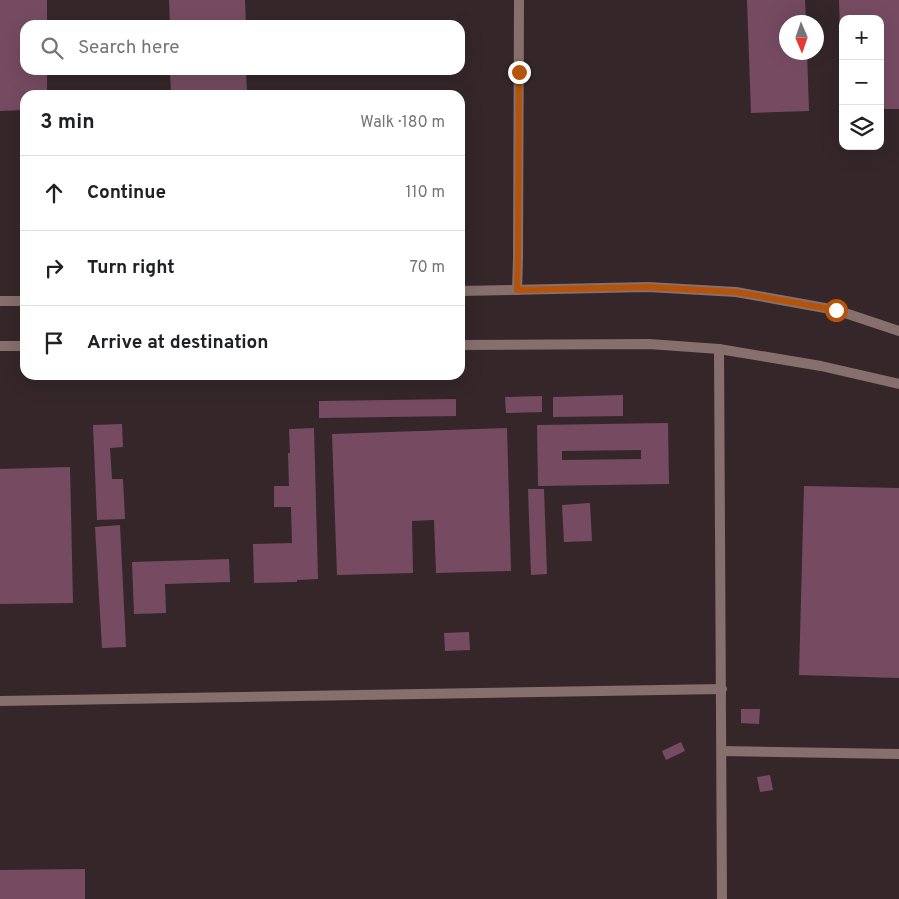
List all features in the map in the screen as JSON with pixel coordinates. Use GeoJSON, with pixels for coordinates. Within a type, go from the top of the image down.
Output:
{"type":"FeatureCollection","features":[{"type":"Feature","properties":{"kind":"street"},"geometry":{"type":"LineString","coordinates":[[517,290],[519,0]]}},
{"type":"Feature","properties":{"kind":"street"},"geometry":{"type":"LineString","coordinates":[[465,291],[648,287],[736,292],[836,310],[899,331]]}},
{"type":"Feature","properties":{"kind":"street"},"geometry":{"type":"LineString","coordinates":[[0,301],[20,300]]}},
{"type":"Feature","properties":{"kind":"street"},"geometry":{"type":"LineString","coordinates":[[465,345],[649,344],[719,349],[821,366],[899,384]]}},
{"type":"Feature","properties":{"kind":"street"},"geometry":{"type":"LineString","coordinates":[[0,346],[20,346]]}},
{"type":"Feature","properties":{"kind":"street"},"geometry":{"type":"LineString","coordinates":[[719,349],[722,899]]}},
{"type":"Feature","properties":{"kind":"street"},"geometry":{"type":"LineString","coordinates":[[0,701],[722,689]]}},
{"type":"Feature","properties":{"kind":"street"},"geometry":{"type":"LineString","coordinates":[[722,752],[899,754]]}},
{"type":"Feature","properties":{"kind":"building"},"geometry":{"type":"Polygon","coordinates":[[[0,0],[47,0],[47,20],[20,20],[20,75],[47,75],[47,90],[20,90],[20,110],[0,111],[0,0]]]}},
{"type":"Feature","properties":{"kind":"building"},"geometry":{"type":"Polygon","coordinates":[[[169,0],[245,0],[246,20],[170,20],[169,0]]]}},
{"type":"Feature","properties":{"kind":"building"},"geometry":{"type":"Polygon","coordinates":[[[747,0],[805,0],[806,15],[779,15],[779,60],[807,60],[809,111],[751,113],[747,0]]]}},
{"type":"Feature","properties":{"kind":"building"},"geometry":{"type":"Polygon","coordinates":[[[839,0],[899,0],[899,109],[884,109],[884,15],[839,15],[839,0]]]}},
{"type":"Feature","properties":{"kind":"building"},"geometry":{"type":"Polygon","coordinates":[[[170,75],[246,75],[247,90],[171,90],[170,75]]]}},
{"type":"Feature","properties":{"kind":"building"},"geometry":{"type":"Polygon","coordinates":[[[623,395],[623,416],[553,417],[553,397],[623,395]]]}},
{"type":"Feature","properties":{"kind":"building"},"geometry":{"type":"Polygon","coordinates":[[[542,396],[542,412],[506,413],[505,397],[542,396]]]}},
{"type":"Feature","properties":{"kind":"building"},"geometry":{"type":"Polygon","coordinates":[[[456,399],[456,416],[319,418],[319,401],[456,399]]]}},
{"type":"Feature","properties":{"kind":"building"},"geometry":{"type":"Polygon","coordinates":[[[668,423],[669,484],[538,486],[537,425],[668,423]],[[641,450],[562,451],[562,460],[641,459],[641,450]]]}},
{"type":"Feature","properties":{"kind":"building"},"geometry":{"type":"Polygon","coordinates":[[[122,424],[123,447],[110,448],[112,479],[123,479],[125,519],[97,520],[93,425],[122,424]]]}},
{"type":"Feature","properties":{"kind":"building"},"geometry":{"type":"Polygon","coordinates":[[[314,428],[318,579],[297,580],[297,582],[254,583],[253,544],[292,543],[291,507],[274,507],[274,486],[289,486],[289,429],[314,428]]]}},
{"type":"Feature","properties":{"kind":"building"},"geometry":{"type":"Polygon","coordinates":[[[507,428],[511,571],[436,573],[434,520],[412,521],[413,573],[337,575],[332,434],[507,428]]]}},
{"type":"Feature","properties":{"kind":"building"},"geometry":{"type":"Polygon","coordinates":[[[70,467],[73,603],[0,604],[0,469],[70,467]]]}},
{"type":"Feature","properties":{"kind":"building"},"geometry":{"type":"Polygon","coordinates":[[[804,486],[899,488],[899,678],[799,675],[804,486]]]}},
{"type":"Feature","properties":{"kind":"building"},"geometry":{"type":"Polygon","coordinates":[[[528,489],[544,489],[547,574],[531,575],[528,489]]]}},
{"type":"Feature","properties":{"kind":"building"},"geometry":{"type":"Polygon","coordinates":[[[590,503],[592,541],[564,542],[562,505],[590,503]]]}},
{"type":"Feature","properties":{"kind":"building"},"geometry":{"type":"Polygon","coordinates":[[[120,525],[126,647],[102,648],[95,527],[120,525]]]}},
{"type":"Feature","properties":{"kind":"building"},"geometry":{"type":"Polygon","coordinates":[[[229,559],[230,582],[165,584],[166,613],[134,614],[132,562],[229,559]]]}},
{"type":"Feature","properties":{"kind":"building"},"geometry":{"type":"Polygon","coordinates":[[[469,632],[470,650],[445,651],[444,633],[469,632]]]}},
{"type":"Feature","properties":{"kind":"building"},"geometry":{"type":"Polygon","coordinates":[[[741,709],[760,709],[759,724],[741,723],[741,709]]]}},
{"type":"Feature","properties":{"kind":"building"},"geometry":{"type":"Polygon","coordinates":[[[681,742],[685,751],[666,760],[662,751],[681,742]]]}},
{"type":"Feature","properties":{"kind":"building"},"geometry":{"type":"Polygon","coordinates":[[[770,775],[773,790],[760,792],[757,777],[770,775]]]}},
{"type":"Feature","properties":{"kind":"building"},"geometry":{"type":"Polygon","coordinates":[[[85,869],[85,899],[0,899],[0,870],[85,869]]]}},
{"type":"Feature","properties":{"kind":"route"},"geometry":{"type":"LineString","coordinates":[[519,72],[517,290],[648,287],[736,292],[836,310]]}}]}
